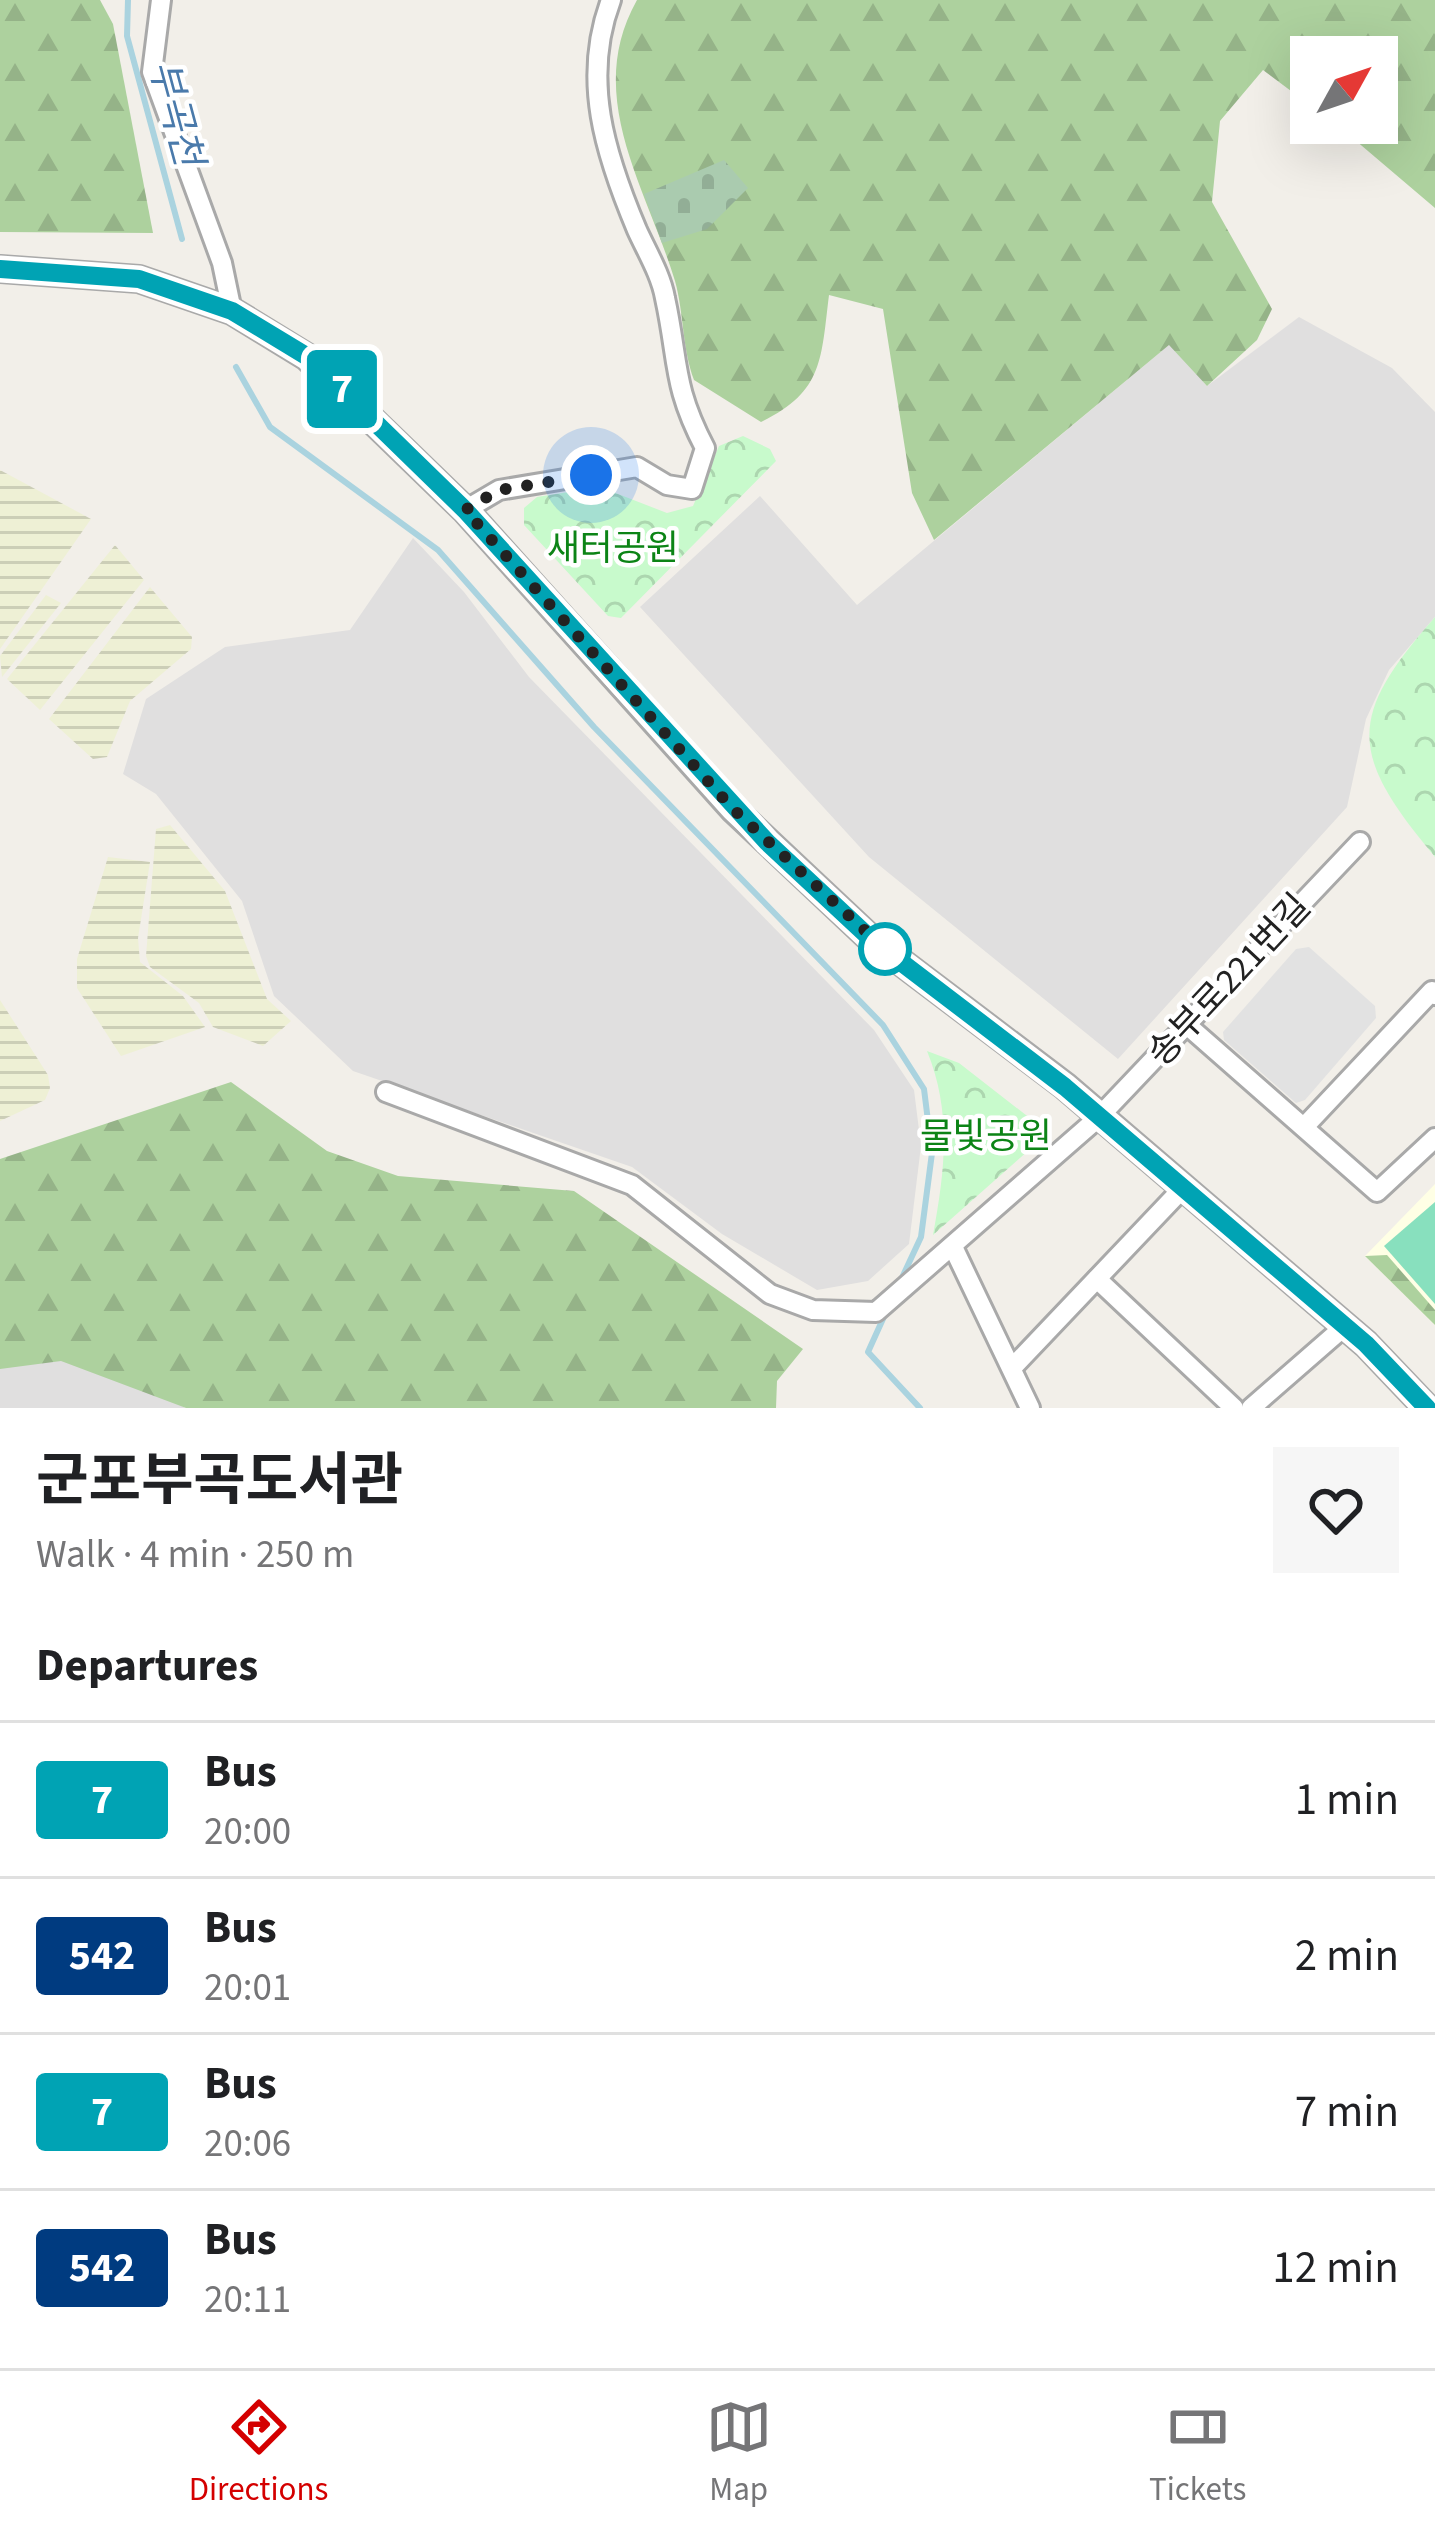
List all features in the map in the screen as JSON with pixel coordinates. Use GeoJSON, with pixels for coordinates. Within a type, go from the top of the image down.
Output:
{"type":"FeatureCollection","features":[{"type":"Feature","properties":{"kind":"street"},"geometry":{"type":"LineString","coordinates":[[161,0],[152,72],[222,263],[232,311]]}},
{"type":"Feature","properties":{"kind":"street"},"geometry":{"type":"LineString","coordinates":[[465,510],[499,490],[637,467],[668,485],[692,488],[705,448],[677,387],[665,295],[594,102],[597,37],[611,0]]}},
{"type":"Feature","properties":{"kind":"street"},"geometry":{"type":"LineString","coordinates":[[0,269],[139,279],[232,311],[308,357],[465,510],[733,809],[872,940],[1183,1188],[1346,1326],[1427,1408]]}},
{"type":"Feature","properties":{"kind":"street","name":"송부로221번길"},"geometry":{"type":"LineString","coordinates":[[386,1092],[632,1185],[770,1294],[813,1310],[876,1312],[954,1249],[1098,1118],[1360,842]]}},
{"type":"Feature","properties":{"kind":"street"},"geometry":{"type":"LineString","coordinates":[[1305,1126],[1435,994]]}},
{"type":"Feature","properties":{"kind":"street"},"geometry":{"type":"LineString","coordinates":[[1188,1026],[1377,1192],[1435,1138]]}},
{"type":"Feature","properties":{"kind":"street"},"geometry":{"type":"LineString","coordinates":[[1012,1368],[1183,1188]]}},
{"type":"Feature","properties":{"kind":"street"},"geometry":{"type":"LineString","coordinates":[[954,1249],[1030,1408]]}},
{"type":"Feature","properties":{"kind":"street"},"geometry":{"type":"LineString","coordinates":[[1096,1279],[1234,1408]]}},
{"type":"Feature","properties":{"kind":"street"},"geometry":{"type":"LineString","coordinates":[[1251,1408],[1346,1326]]}},
{"type":"Feature","properties":{"kind":"shaded area"},"geometry":{"type":"Polygon","coordinates":[[[1299,317],[1392,368],[1435,412],[1435,617],[1389,670],[1366,719],[1347,807],[1118,1059],[869,857],[640,607],[760,496],[857,605],[1170,344],[1207,386],[1299,317]]]}},
{"type":"Feature","properties":{"kind":"shaded area"},"geometry":{"type":"Polygon","coordinates":[[[0,470],[91,519],[0,649],[0,470]]]}},
{"type":"Feature","properties":{"kind":"shaded area"},"geometry":{"type":"Polygon","coordinates":[[[413,538],[464,592],[529,677],[874,1030],[914,1090],[921,1146],[909,1244],[868,1281],[817,1290],[722,1234],[632,1167],[353,1071],[274,996],[242,901],[156,794],[123,774],[146,699],[225,647],[350,630],[413,538]]]}},
{"type":"Feature","properties":{"kind":"shaded area"},"geometry":{"type":"Polygon","coordinates":[[[115,545],[144,580],[40,710],[7,679],[115,545]]]}},
{"type":"Feature","properties":{"kind":"shaded area"},"geometry":{"type":"Polygon","coordinates":[[[150,587],[192,637],[191,649],[130,701],[107,757],[93,759],[49,719],[150,587]]]}},
{"type":"Feature","properties":{"kind":"shaded area"},"geometry":{"type":"Polygon","coordinates":[[[46,595],[61,603],[2,677],[0,656],[46,595]]]}},
{"type":"Feature","properties":{"kind":"shaded area"},"geometry":{"type":"Polygon","coordinates":[[[170,825],[225,891],[267,999],[291,1021],[263,1046],[213,1027],[199,1003],[150,967],[146,956],[156,829],[170,825]]]}},
{"type":"Feature","properties":{"kind":"shaded area"},"geometry":{"type":"Polygon","coordinates":[[[108,857],[150,862],[138,938],[140,962],[183,996],[205,1027],[121,1056],[77,988],[77,959],[108,857]]]}},
{"type":"Feature","properties":{"kind":"shaded area"},"geometry":{"type":"Polygon","coordinates":[[[1309,947],[1375,1006],[1376,1018],[1305,1100],[1296,1103],[1224,1040],[1223,1032],[1296,949],[1309,947]]]}},
{"type":"Feature","properties":{"kind":"shaded area"},"geometry":{"type":"Polygon","coordinates":[[[0,1000],[48,1075],[50,1088],[45,1100],[0,1121],[0,1000]]]}},
{"type":"Feature","properties":{"kind":"shaded area"},"geometry":{"type":"Polygon","coordinates":[[[1435,1184],[1435,1325],[1365,1256],[1435,1184]]]}},
{"type":"Feature","properties":{"kind":"shaded area"},"geometry":{"type":"Polygon","coordinates":[[[99,1346],[185,1408],[0,1408],[0,1355],[99,1346]]]}},
{"type":"Feature","properties":{"kind":"green space"},"geometry":{"type":"Polygon","coordinates":[[[0,0],[100,0],[113,24],[153,233],[0,232],[0,0]]]}},
{"type":"Feature","properties":{"kind":"green space"},"geometry":{"type":"Polygon","coordinates":[[[637,0],[1435,0],[1435,208],[1360,144],[1398,144],[1398,36],[1290,36],[1290,90],[1263,70],[1220,121],[1212,202],[1272,309],[1257,340],[1207,386],[1169,345],[934,540],[912,493],[883,309],[829,295],[816,371],[797,398],[761,422],[694,380],[675,281],[625,141],[616,71],[622,36],[637,0]]]}},
{"type":"Feature","properties":{"kind":"green space"},"geometry":{"type":"Polygon","coordinates":[[[724,160],[748,188],[707,229],[662,243],[644,194],[724,160]]]}},
{"type":"Feature","properties":{"kind":"green space","name":"새터공원"},"geometry":{"type":"Polygon","coordinates":[[[743,436],[770,449],[776,461],[621,618],[608,616],[524,525],[524,508],[537,497],[600,487],[667,513],[693,506],[719,446],[743,436]]]}},
{"type":"Feature","properties":{"kind":"green space"},"geometry":{"type":"Polygon","coordinates":[[[1435,617],[1435,857],[1386,790],[1369,736],[1373,709],[1386,682],[1435,617]]]}},
{"type":"Feature","properties":{"kind":"green space","name":"물빛공원"},"geometry":{"type":"Polygon","coordinates":[[[927,1051],[959,1063],[1031,1119],[1029,1150],[933,1235],[944,1142],[940,1096],[927,1051]]]}},
{"type":"Feature","properties":{"kind":"green space"},"geometry":{"type":"Polygon","coordinates":[[[231,1082],[327,1151],[398,1176],[574,1191],[803,1349],[777,1381],[776,1408],[186,1408],[61,1361],[0,1369],[0,1159],[231,1082]]]}},
{"type":"Feature","properties":{"kind":"green space"},"geometry":{"type":"Polygon","coordinates":[[[1435,1202],[1435,1304],[1384,1246],[1435,1202]]]}},
{"type":"Feature","properties":{"kind":"green space"},"geometry":{"type":"Polygon","coordinates":[[[1387,1255],[1435,1310],[1435,1325],[1365,1256],[1387,1255]]]}},
{"type":"Feature","properties":{"kind":"waterway","name":"부곡천"},"geometry":{"type":"LineString","coordinates":[[128,0],[127,36],[182,239]]}},
{"type":"Feature","properties":{"kind":"waterway","name":"부곡천"},"geometry":{"type":"LineString","coordinates":[[236,367],[270,427],[438,550],[594,727],[883,1025],[924,1089],[932,1153],[921,1237],[900,1282]]}},
{"type":"Feature","properties":{"kind":"waterway"},"geometry":{"type":"LineString","coordinates":[[887,1310],[868,1352],[920,1408]]}},
{"type":"Feature","properties":{"kind":"bus line","name":"7"},"geometry":{"type":"LineString","coordinates":[[0,269],[139,279],[232,311],[308,357],[465,510],[767,842],[872,940],[1065,1087],[1366,1344],[1427,1408]]}},
{"type":"Feature","properties":{"kind":"route"},"geometry":{"type":"LineString","coordinates":[[591,475],[499,490],[465,510],[733,809],[885,949]]}}]}
